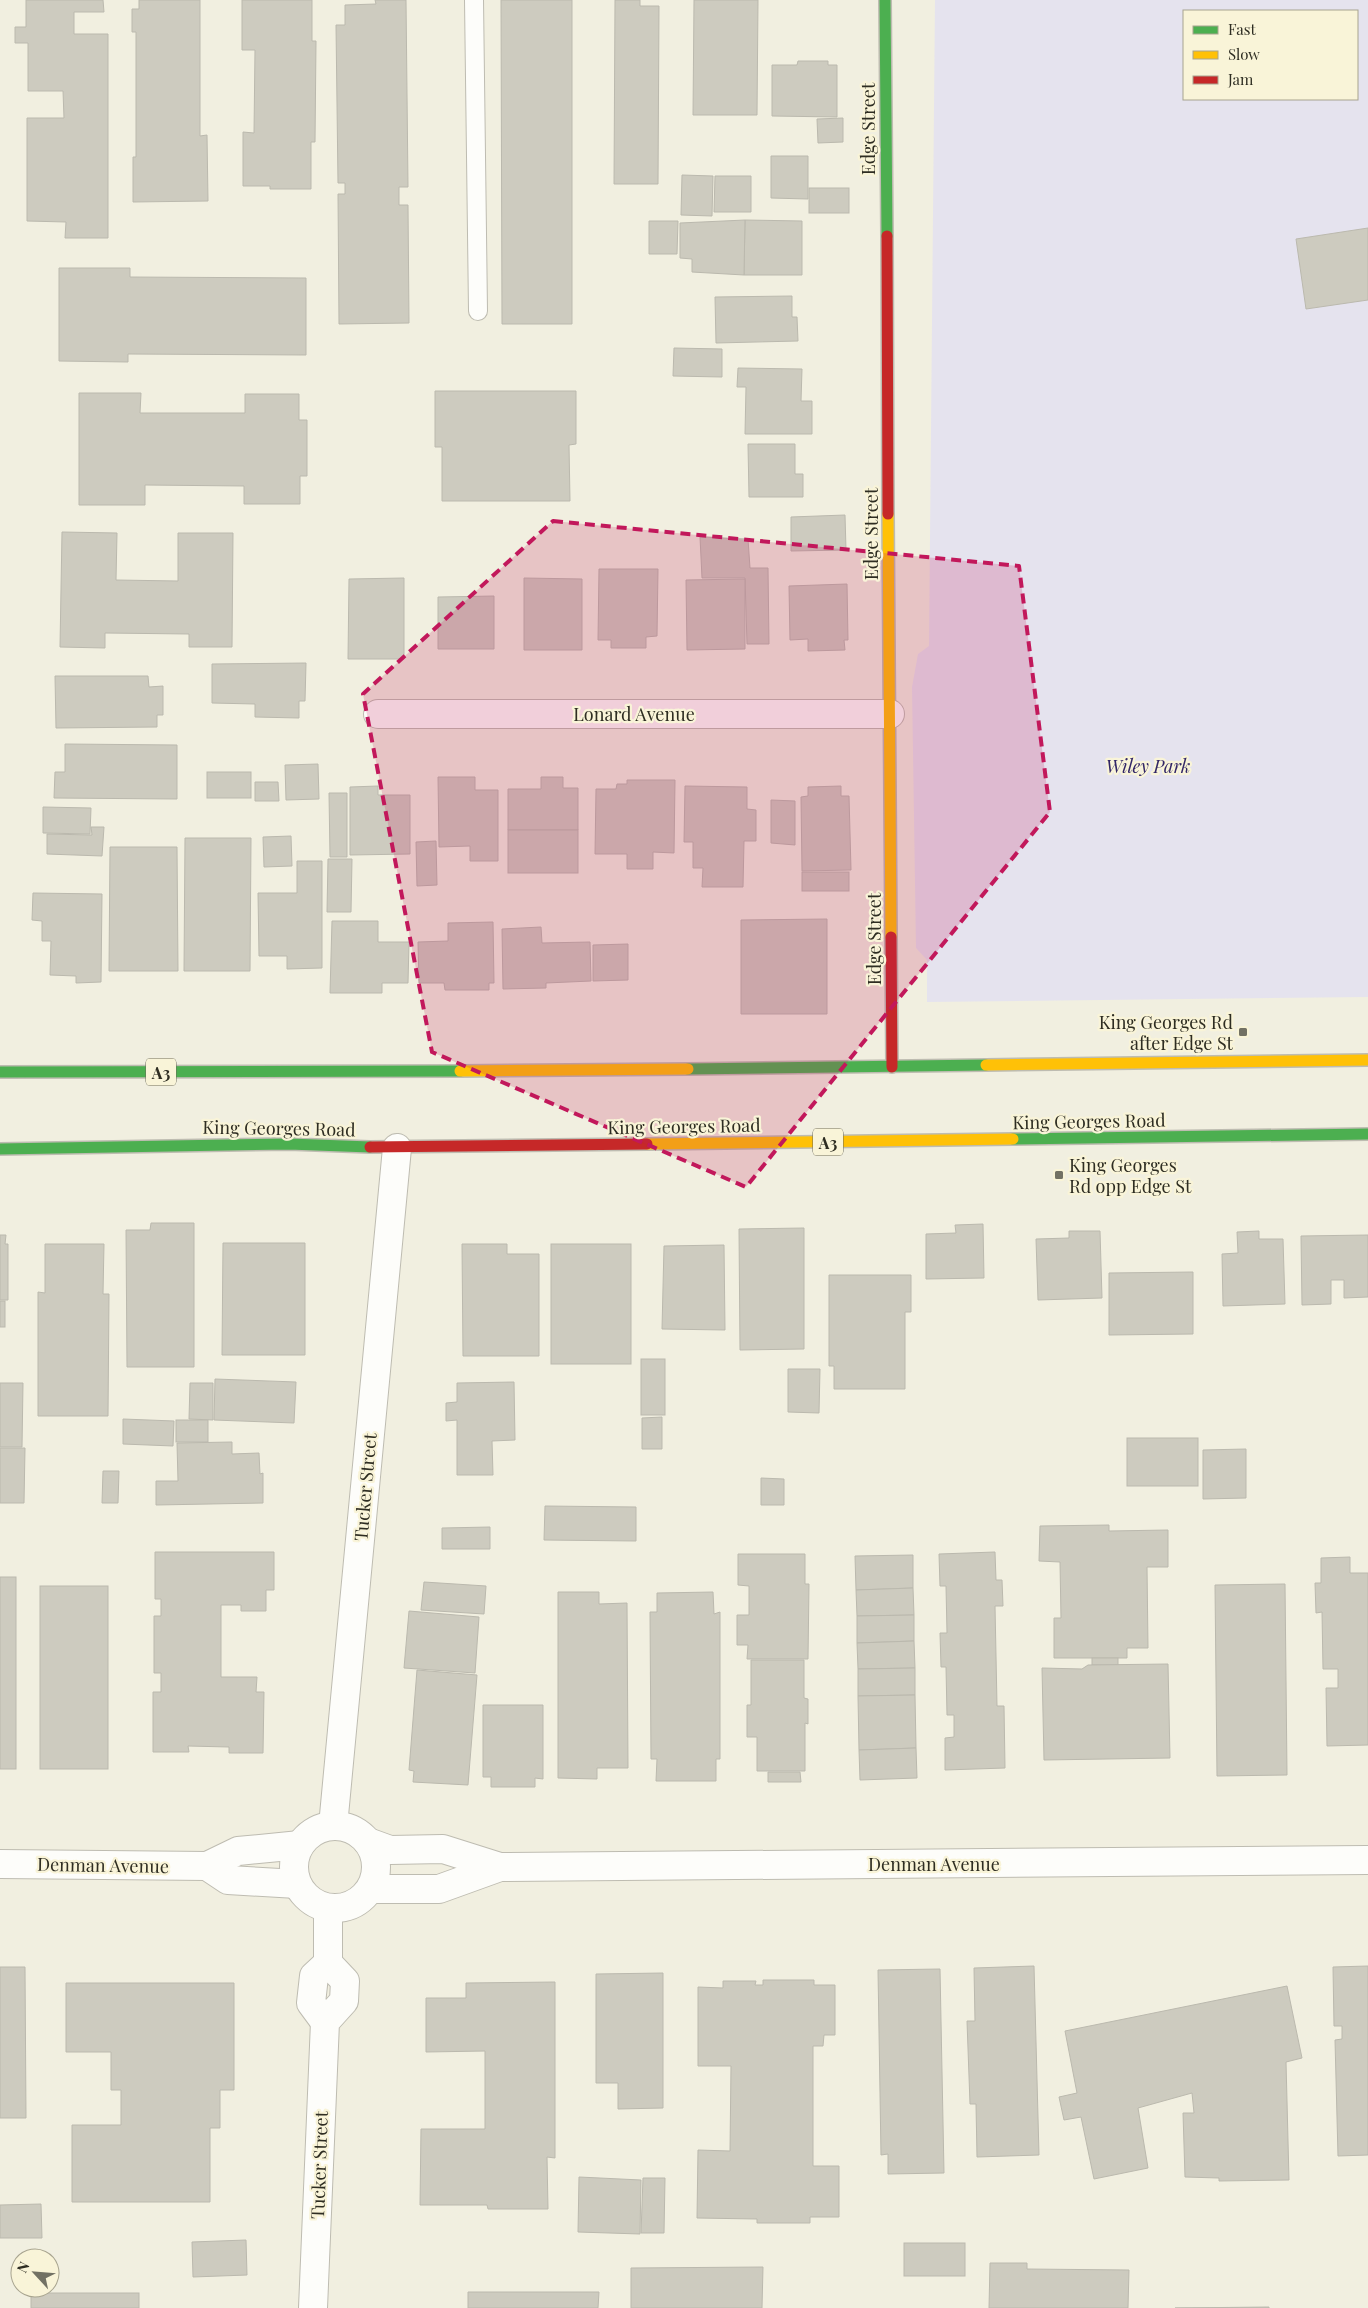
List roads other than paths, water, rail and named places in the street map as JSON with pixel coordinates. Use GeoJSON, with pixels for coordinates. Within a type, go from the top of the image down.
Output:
{"type":"FeatureCollection","features":[{"type":"Feature","properties":{"kind":"main road","name":"Edge Street"},"geometry":{"type":"LineString","coordinates":[[885,0],[892,1067]]}},
{"type":"Feature","properties":{"kind":"main road","name":"A3"},"geometry":{"type":"LineString","coordinates":[[0,1072],[331,1072],[1368,1060]]}},
{"type":"Feature","properties":{"kind":"main road","name":"King Georges Road"},"geometry":{"type":"LineString","coordinates":[[0,1149],[289,1144],[397,1148],[1368,1134]]}},
{"type":"Feature","properties":{"kind":"street","name":"Lonard Avenue"},"geometry":{"type":"LineString","coordinates":[[378,714],[890,714]]}},
{"type":"Feature","properties":{"kind":"street","name":"Tucker Street"},"geometry":{"type":"LineString","coordinates":[[333,1826],[397,1148]]}},
{"type":"Feature","properties":{"kind":"street"},"geometry":{"type":"LineString","coordinates":[[333,1826],[346,1827],[359,1832],[375,1853],[377,1866],[375,1878],[370,1889],[352,1905],[340,1908],[328,1908],[316,1904],[305,1895],[297,1884],[295,1857],[300,1845],[309,1835],[320,1828],[333,1826]]}},
{"type":"Feature","properties":{"kind":"street","name":"Denman Avenue"},"geometry":{"type":"LineString","coordinates":[[368,1842],[390,1850],[443,1849],[500,1867],[1368,1860]]}},
{"type":"Feature","properties":{"kind":"street","name":"Denman Avenue"},"geometry":{"type":"LineString","coordinates":[[0,1864],[207,1866],[238,1851],[300,1845]]}},
{"type":"Feature","properties":{"kind":"street"},"geometry":{"type":"LineString","coordinates":[[207,1866],[228,1880],[297,1884]]}},
{"type":"Feature","properties":{"kind":"street","name":"Denman Avenue"},"geometry":{"type":"LineString","coordinates":[[370,1889],[439,1888],[500,1867]]}},
{"type":"Feature","properties":{"kind":"street","name":"Tucker Street"},"geometry":{"type":"LineString","coordinates":[[313,2308],[325,2022],[311,2003],[314,1976],[328,1964],[328,1908]]}},
{"type":"Feature","properties":{"kind":"lane"},"geometry":{"type":"LineString","coordinates":[[474,0],[478,311]]}},
{"type":"Feature","properties":{"kind":"place","name":"King Georges Rd after Edge St"},"geometry":{"type":"Point","coordinates":[1243,1032]}},
{"type":"Feature","properties":{"kind":"place","name":"King Georges Rd opp Edge St"},"geometry":{"type":"Point","coordinates":[1059,1175]}},
{"type":"Feature","properties":{"kind":"park label","name":"Wiley Park"},"geometry":{"type":"Point","coordinates":[1148,766]}}]}
